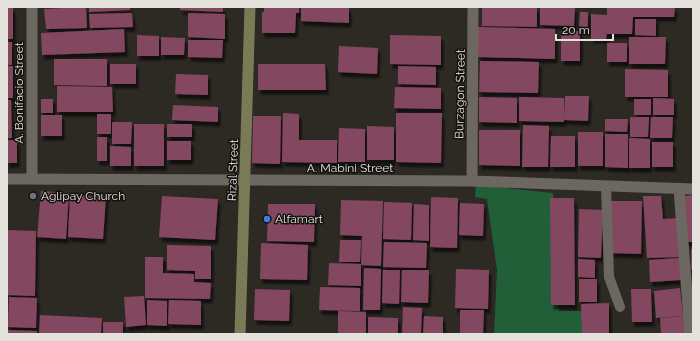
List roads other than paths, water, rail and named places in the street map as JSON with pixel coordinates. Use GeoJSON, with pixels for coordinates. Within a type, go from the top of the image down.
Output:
{"type":"FeatureCollection","features":[{"type":"Feature","properties":{"kind":"main road","name":"Rizal Street"},"geometry":{"type":"LineString","coordinates":[[240,334],[246,180],[250,7]]}},
{"type":"Feature","properties":{"kind":"street","name":"A. Bonifacio Street"},"geometry":{"type":"LineString","coordinates":[[32,7],[32,179]]}},
{"type":"Feature","properties":{"kind":"street","name":"Burzagon Street"},"geometry":{"type":"LineString","coordinates":[[472,181],[473,7]]}},
{"type":"Feature","properties":{"kind":"street","name":"A. Mabini Street"},"geometry":{"type":"LineString","coordinates":[[7,179],[472,181],[693,189]]}},
{"type":"Feature","properties":{"kind":"street"},"geometry":{"type":"LineString","coordinates":[[679,189],[690,334]]}},
{"type":"Feature","properties":{"kind":"lane"},"geometry":{"type":"LineString","coordinates":[[606,186],[609,277],[620,307]]}},
{"type":"Feature","properties":{"kind":"place","name":"Aglipay Church"},"geometry":{"type":"Point","coordinates":[33,196]}},
{"type":"Feature","properties":{"kind":"place","name":"Alfamart"},"geometry":{"type":"Point","coordinates":[267,219]}}]}
